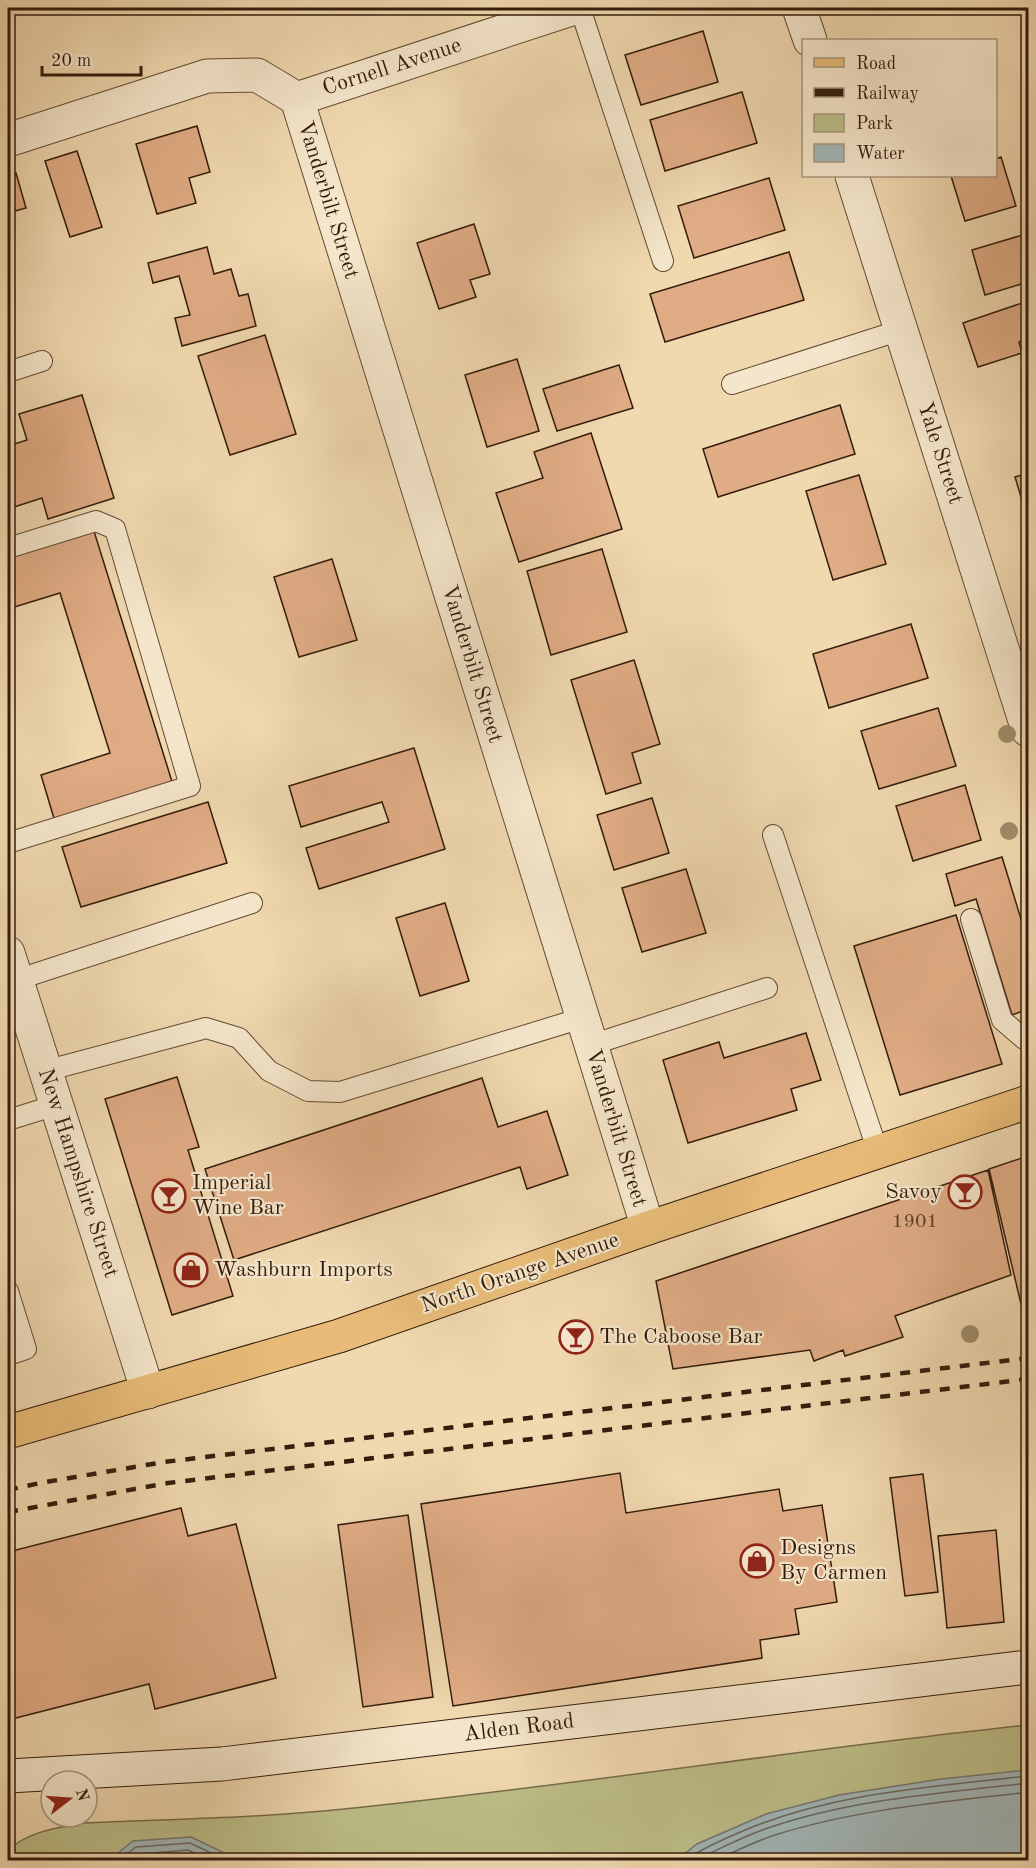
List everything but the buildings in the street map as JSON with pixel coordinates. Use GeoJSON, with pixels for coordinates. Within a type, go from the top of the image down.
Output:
{"type":"FeatureCollection","features":[{"type":"Feature","properties":{"kind":"main road","name":"North Orange Avenue"},"geometry":{"type":"LineString","coordinates":[[8,1432],[339,1336],[648,1228],[1029,1102]]}},
{"type":"Feature","properties":{"kind":"street","name":"Cornell Avenue"},"geometry":{"type":"LineString","coordinates":[[8,140],[207,76],[257,75],[297,99],[574,8]]}},
{"type":"Feature","properties":{"kind":"street"},"geometry":{"type":"LineString","coordinates":[[799,8],[810,39]]}},
{"type":"Feature","properties":{"kind":"street","name":"Vanderbilt Street"},"geometry":{"type":"LineString","coordinates":[[297,99],[648,1228]]}},
{"type":"Feature","properties":{"kind":"street","name":"Yale Street"},"geometry":{"type":"LineString","coordinates":[[852,177],[1029,730]]}},
{"type":"Feature","properties":{"kind":"street","name":"New Hampshire Street"},"geometry":{"type":"LineString","coordinates":[[12,966],[148,1392]]}},
{"type":"Feature","properties":{"kind":"street","name":"Alden Road"},"geometry":{"type":"LineString","coordinates":[[8,1776],[222,1764],[1029,1667]]}},
{"type":"Feature","properties":{"kind":"lane"},"geometry":{"type":"LineString","coordinates":[[580,8],[663,261]]}},
{"type":"Feature","properties":{"kind":"lane"},"geometry":{"type":"LineString","coordinates":[[732,384],[901,330]]}},
{"type":"Feature","properties":{"kind":"lane"},"geometry":{"type":"LineString","coordinates":[[8,372],[42,361]]}},
{"type":"Feature","properties":{"kind":"lane"},"geometry":{"type":"LineString","coordinates":[[8,548],[96,521],[115,529],[190,786],[8,843]]}},
{"type":"Feature","properties":{"kind":"lane"},"geometry":{"type":"LineString","coordinates":[[773,835],[878,1152]]}},
{"type":"Feature","properties":{"kind":"lane"},"geometry":{"type":"LineString","coordinates":[[12,966],[252,903]]}},
{"type":"Feature","properties":{"kind":"lane"},"geometry":{"type":"LineString","coordinates":[[971,918],[1002,1020],[1027,1043]]}},
{"type":"Feature","properties":{"kind":"lane"},"geometry":{"type":"LineString","coordinates":[[45,1071],[206,1028],[239,1038],[269,1071],[308,1091],[340,1092],[766,988]]}},
{"type":"Feature","properties":{"kind":"lane"},"geometry":{"type":"LineString","coordinates":[[8,1120],[56,1105]]}},
{"type":"Feature","properties":{"kind":"lane"},"geometry":{"type":"LineString","coordinates":[[8,1291],[26,1349],[8,1355]]}},
{"type":"Feature","properties":{"kind":"green space"},"geometry":{"type":"Polygon","coordinates":[[[1028,1725],[1028,1860],[8,1860],[8,1850],[24,1839],[54,1829],[99,1829],[99,1822],[344,1809],[515,1790],[1028,1725]]]}},
{"type":"Feature","properties":{"kind":"water"},"geometry":{"type":"Polygon","coordinates":[[[1028,1770],[1028,1860],[677,1860],[697,1844],[766,1814],[839,1795],[941,1779],[1028,1770]]]}},
{"type":"Feature","properties":{"kind":"water"},"geometry":{"type":"Polygon","coordinates":[[[191,1837],[239,1860],[109,1860],[133,1841],[191,1837]]]}},
{"type":"Feature","properties":{"kind":"railway"},"geometry":{"type":"LineString","coordinates":[[8,1490],[164,1462],[1028,1358]]}},
{"type":"Feature","properties":{"kind":"railway"},"geometry":{"type":"LineString","coordinates":[[8,1512],[168,1483],[1028,1379]]}},
{"type":"Feature","properties":{"kind":"place","name":"Savoy"},"geometry":{"type":"Point","coordinates":[965,1192]}},
{"type":"Feature","properties":{"kind":"place","name":"Imperial Wine Bar"},"geometry":{"type":"Point","coordinates":[169,1196]}},
{"type":"Feature","properties":{"kind":"place","name":"Washburn Imports"},"geometry":{"type":"Point","coordinates":[191,1270]}},
{"type":"Feature","properties":{"kind":"place","name":"The Caboose Bar"},"geometry":{"type":"Point","coordinates":[576,1337]}},
{"type":"Feature","properties":{"kind":"place","name":"Designs By Carmen"},"geometry":{"type":"Point","coordinates":[757,1561]}}]}
